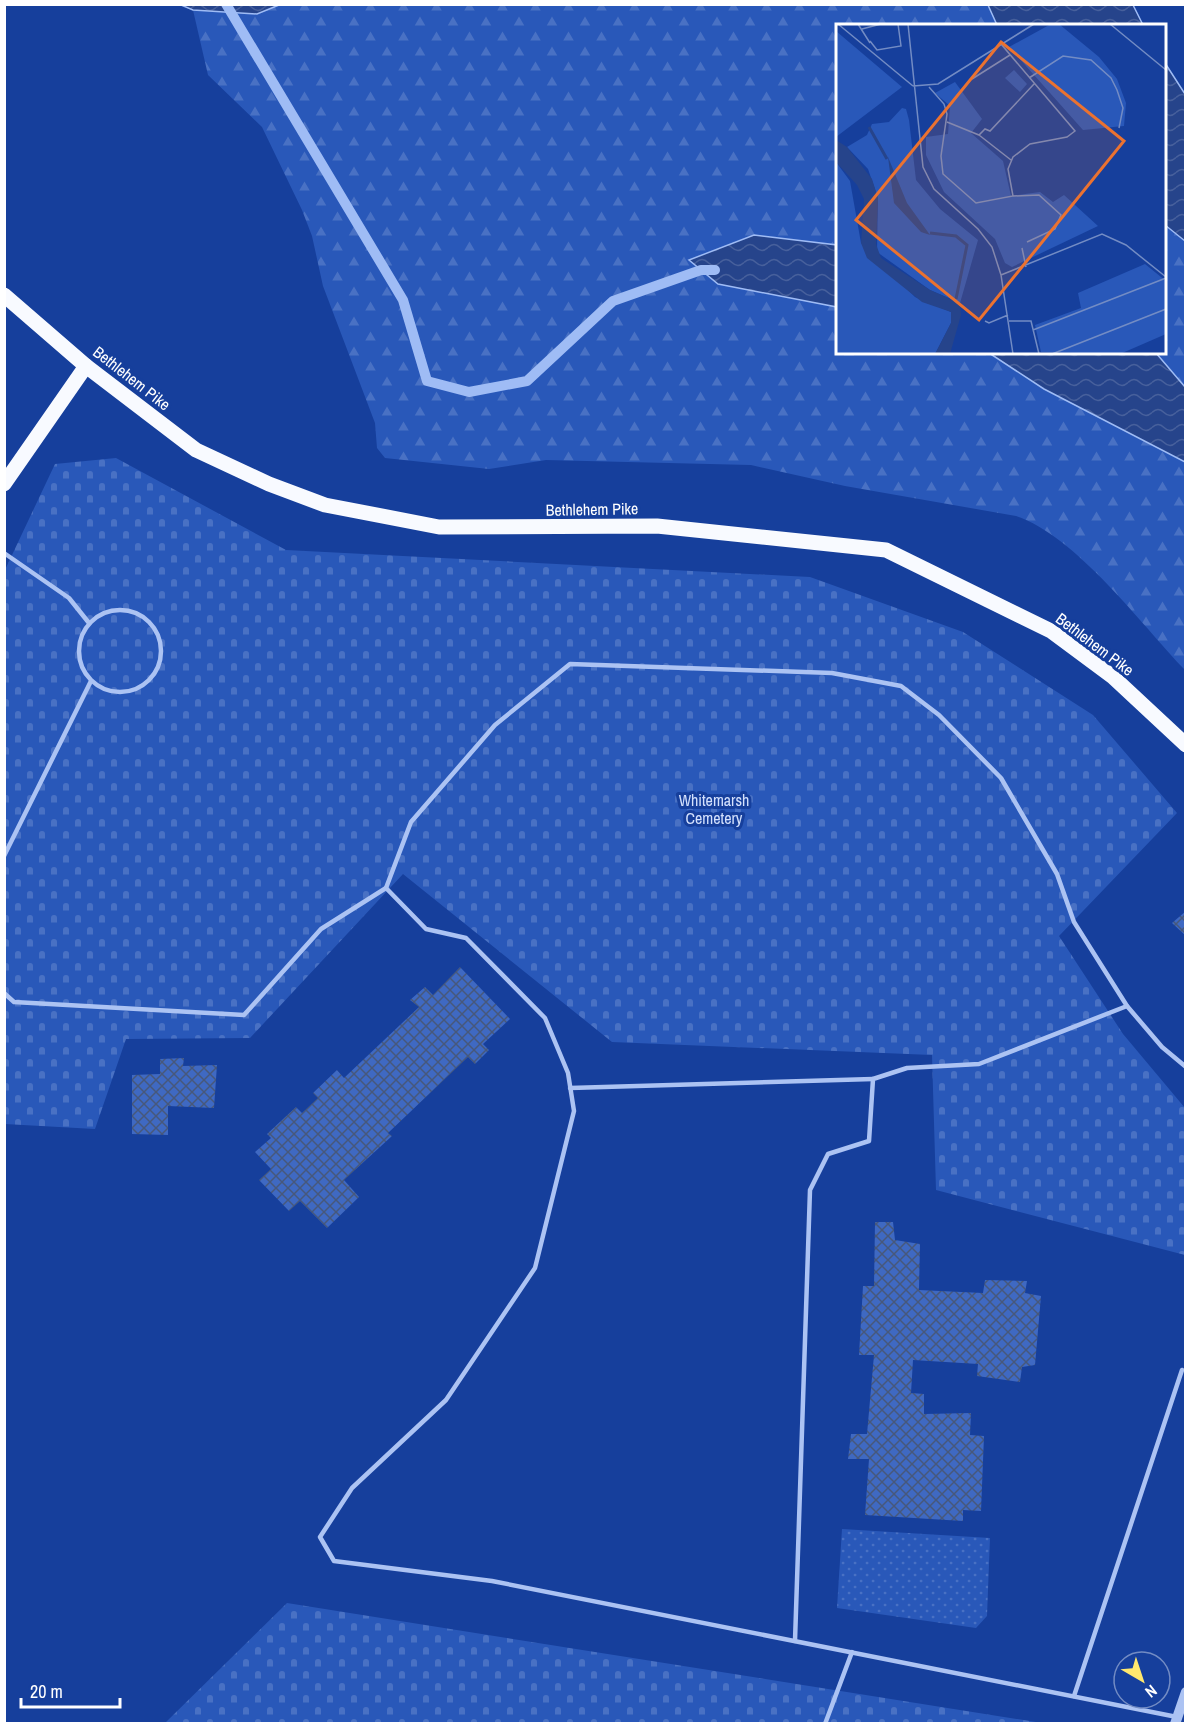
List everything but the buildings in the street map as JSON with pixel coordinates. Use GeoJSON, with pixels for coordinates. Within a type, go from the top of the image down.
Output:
{"type":"FeatureCollection","features":[{"type":"Feature","properties":{"kind":"main road","name":"Bethlehem Pike"},"geometry":{"type":"LineString","coordinates":[[4,295],[86,366],[196,450],[269,484],[326,505],[439,527],[657,526],[886,550],[1051,631],[1113,677],[1185,745]]}},
{"type":"Feature","properties":{"kind":"main road"},"geometry":{"type":"LineString","coordinates":[[4,484],[86,366]]}},
{"type":"Feature","properties":{"kind":"street"},"geometry":{"type":"LineString","coordinates":[[1176,1720],[1185,1692]]}},
{"type":"Feature","properties":{"kind":"lane"},"geometry":{"type":"LineString","coordinates":[[4,553],[69,598],[89,623]]}},
{"type":"Feature","properties":{"kind":"lane"},"geometry":{"type":"LineString","coordinates":[[128,609],[141,614],[159,635],[162,649],[160,663],[144,686],[117,693],[103,689],[92,681],[82,665],[79,646],[89,623],[100,614],[113,610],[128,609]]}},
{"type":"Feature","properties":{"kind":"lane"},"geometry":{"type":"LineString","coordinates":[[4,993],[14,1002],[244,1015],[321,929],[386,888],[411,822],[495,725],[570,664],[832,673],[901,686],[939,715],[1001,778],[1057,874],[1074,922],[1127,1006],[1162,1047],[1185,1067]]}},
{"type":"Feature","properties":{"kind":"lane"},"geometry":{"type":"LineString","coordinates":[[4,856],[92,681]]}},
{"type":"Feature","properties":{"kind":"lane"},"geometry":{"type":"LineString","coordinates":[[386,888],[426,929],[466,938],[545,1018],[568,1073],[574,1111],[535,1268],[446,1400],[352,1488],[320,1537],[334,1562],[492,1581],[1074,1696],[1176,1720]]}},
{"type":"Feature","properties":{"kind":"lane"},"geometry":{"type":"LineString","coordinates":[[570,1088],[873,1079],[906,1068],[979,1064],[1127,1006]]}},
{"type":"Feature","properties":{"kind":"lane"},"geometry":{"type":"LineString","coordinates":[[795,1641],[810,1190],[828,1154],[869,1141],[873,1079]]}},
{"type":"Feature","properties":{"kind":"lane"},"geometry":{"type":"LineString","coordinates":[[1074,1696],[1182,1370]]}},
{"type":"Feature","properties":{"kind":"lane"},"geometry":{"type":"LineString","coordinates":[[825,1724],[852,1652]]}},
{"type":"Feature","properties":{"kind":"green space"},"geometry":{"type":"Polygon","coordinates":[[[279,4],[988,5],[997,24],[836,24],[836,354],[1166,354],[1166,226],[1185,241],[1185,670],[1084,561],[1039,526],[1016,516],[845,486],[751,465],[546,460],[489,469],[385,458],[377,448],[375,423],[323,286],[312,236],[302,210],[262,127],[208,75],[193,10],[257,14],[279,4]]]}},
{"type":"Feature","properties":{"kind":"green space","name":"Whitemarsh Cemetery"},"geometry":{"type":"Polygon","coordinates":[[[116,458],[286,550],[810,577],[963,632],[1093,715],[1177,813],[1059,936],[1123,1034],[1185,1108],[1185,1255],[936,1190],[932,1055],[612,1042],[403,874],[250,1038],[126,1039],[95,1129],[5,1124],[4,572],[55,464],[116,458]]]}},
{"type":"Feature","properties":{"kind":"green space"},"geometry":{"type":"Polygon","coordinates":[[[842,1529],[990,1538],[987,1616],[976,1628],[837,1608],[842,1529]]]}},
{"type":"Feature","properties":{"kind":"green space"},"geometry":{"type":"Polygon","coordinates":[[[287,1603],[1042,1723],[164,1724],[287,1603]]]}},
{"type":"Feature","properties":{"kind":"water"},"geometry":{"type":"Polygon","coordinates":[[[181,5],[279,5],[257,14],[193,10],[181,5]]]}},
{"type":"Feature","properties":{"kind":"water"},"geometry":{"type":"Polygon","coordinates":[[[988,5],[1133,5],[1142,24],[997,24],[988,5]]]}},
{"type":"Feature","properties":{"kind":"water"},"geometry":{"type":"Polygon","coordinates":[[[1166,65],[1185,94],[1185,241],[1166,226],[1166,65]]]}},
{"type":"Feature","properties":{"kind":"water"},"geometry":{"type":"Polygon","coordinates":[[[754,235],[836,245],[836,307],[718,284],[689,260],[754,235]]]}},
{"type":"Feature","properties":{"kind":"water"},"geometry":{"type":"Polygon","coordinates":[[[991,354],[1157,354],[1185,387],[1185,462],[1044,389],[991,354]]]}},
{"type":"Feature","properties":{"kind":"waterway"},"geometry":{"type":"LineString","coordinates":[[226,4],[403,300],[427,381],[469,392],[527,381],[613,301],[701,270],[715,270]]}}]}
